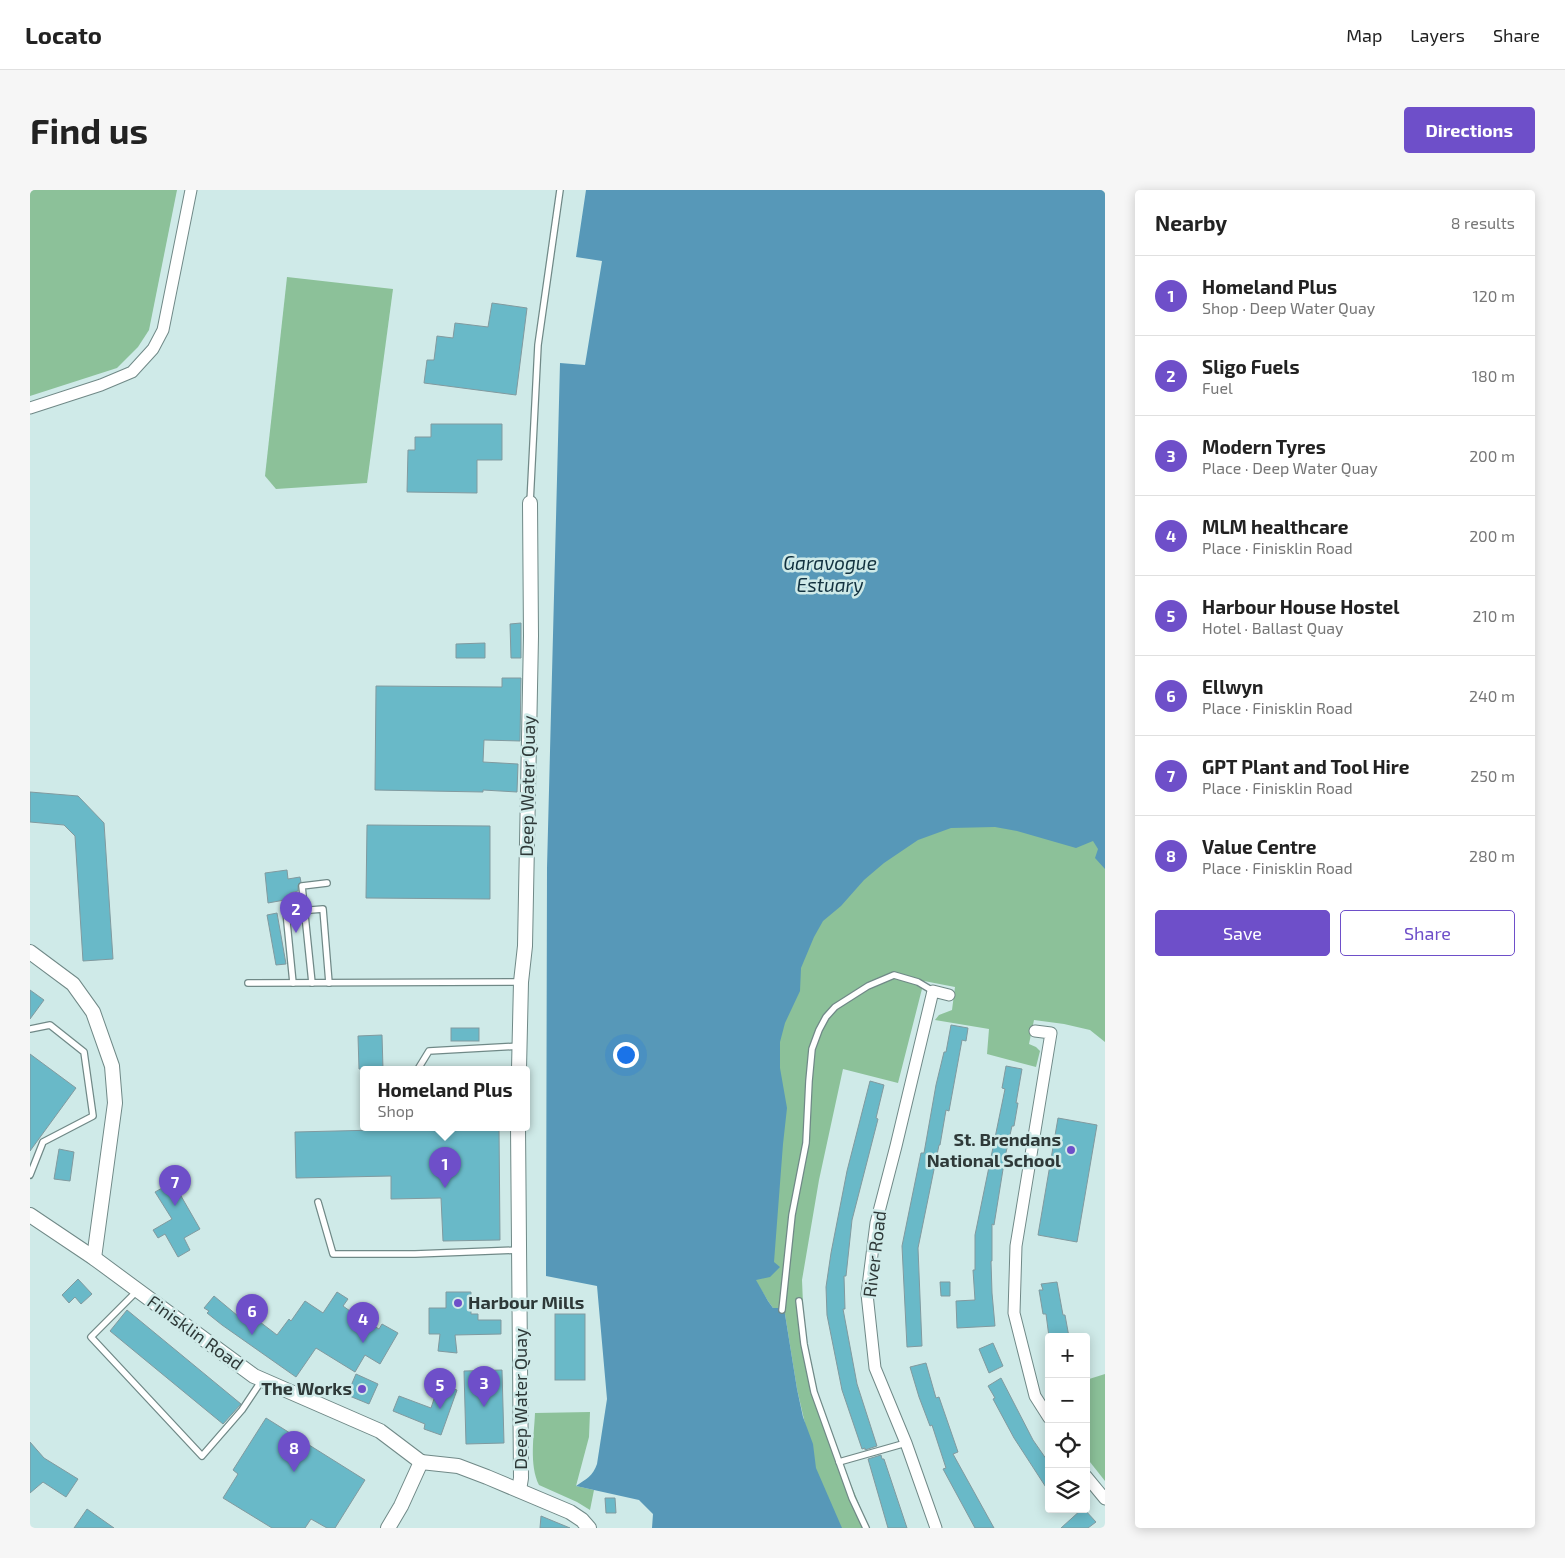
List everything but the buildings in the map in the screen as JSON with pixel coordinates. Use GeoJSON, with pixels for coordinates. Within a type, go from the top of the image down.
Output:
{"type":"FeatureCollection","features":[{"type":"Feature","properties":{"kind":"street"},"geometry":{"type":"LineString","coordinates":[[30,408],[101,385],[132,372],[153,349],[163,330],[191,190]]}},
{"type":"Feature","properties":{"kind":"street","name":"Deep Water Quay"},"geometry":{"type":"LineString","coordinates":[[519,1066],[525,946],[531,646],[530,503]]}},
{"type":"Feature","properties":{"kind":"street"},"geometry":{"type":"LineString","coordinates":[[30,952],[73,984],[93,1012],[112,1066],[115,1103],[94,1258]]}},
{"type":"Feature","properties":{"kind":"street"},"geometry":{"type":"LineString","coordinates":[[933,992],[949,995]]}},
{"type":"Feature","properties":{"kind":"street","name":"River Road"},"geometry":{"type":"LineString","coordinates":[[933,992],[876,1223],[867,1294],[876,1368],[906,1442],[936,1528]]}},
{"type":"Feature","properties":{"kind":"street"},"geometry":{"type":"LineString","coordinates":[[1035,1031],[1051,1033],[1016,1246],[1014,1313],[1035,1396],[1045,1412]]}},
{"type":"Feature","properties":{"kind":"street","name":"Deep Water Quay"},"geometry":{"type":"LineString","coordinates":[[518,1131],[521,1441],[519,1490]]}},
{"type":"Feature","properties":{"kind":"street","name":"Finisklin Road"},"geometry":{"type":"LineString","coordinates":[[30,1215],[94,1258],[254,1376],[380,1432],[421,1462]]}},
{"type":"Feature","properties":{"kind":"street"},"geometry":{"type":"LineString","coordinates":[[388,1528],[401,1506],[421,1462],[458,1466],[570,1512],[582,1520],[589,1528]]}},
{"type":"Feature","properties":{"kind":"street"},"geometry":{"type":"LineString","coordinates":[[1090,1481],[1105,1499]]}},
{"type":"Feature","properties":{"kind":"lane"},"geometry":{"type":"LineString","coordinates":[[530,503],[538,345],[560,190]]}},
{"type":"Feature","properties":{"kind":"lane"},"geometry":{"type":"LineString","coordinates":[[312,983],[302,886],[327,883]]}},
{"type":"Feature","properties":{"kind":"lane"},"geometry":{"type":"LineString","coordinates":[[293,983],[286,912],[323,909],[329,983]]}},
{"type":"Feature","properties":{"kind":"lane"},"geometry":{"type":"LineString","coordinates":[[782,1310],[792,1215],[806,1143],[812,1049],[819,1030],[826,1017],[835,1007],[868,986],[894,975],[918,982],[933,992]]}},
{"type":"Feature","properties":{"kind":"lane"},"geometry":{"type":"LineString","coordinates":[[248,983],[522,982]]}},
{"type":"Feature","properties":{"kind":"lane"},"geometry":{"type":"LineString","coordinates":[[30,1029],[50,1026],[84,1052],[94,1116],[43,1142],[30,1175]]}},
{"type":"Feature","properties":{"kind":"lane"},"geometry":{"type":"LineString","coordinates":[[420,1066],[429,1051],[520,1046]]}},
{"type":"Feature","properties":{"kind":"lane"},"geometry":{"type":"LineString","coordinates":[[318,1202],[333,1254],[415,1254],[519,1250]]}},
{"type":"Feature","properties":{"kind":"lane"},"geometry":{"type":"LineString","coordinates":[[137,1290],[91,1337],[202,1456],[242,1410],[262,1380]]}},
{"type":"Feature","properties":{"kind":"lane"},"geometry":{"type":"LineString","coordinates":[[799,1301],[808,1369],[814,1392],[852,1498],[866,1528]]}},
{"type":"Feature","properties":{"kind":"lane"},"geometry":{"type":"LineString","coordinates":[[839,1462],[906,1442]]}},
{"type":"Feature","properties":{"kind":"green space"},"geometry":{"type":"Polygon","coordinates":[[[30,190],[177,190],[149,330],[138,347],[117,368],[30,396],[30,190]]]}},
{"type":"Feature","properties":{"kind":"green space"},"geometry":{"type":"Polygon","coordinates":[[[1105,190],[1105,1042],[1090,1030],[1034,1020],[1029,1044],[1040,1051],[1036,1067],[987,1054],[989,1029],[935,1020],[939,1015],[952,1010],[955,987],[924,981],[898,1083],[843,1069],[819,1180],[802,1280],[804,1328],[817,1391],[845,1470],[869,1528],[829,1528],[797,1389],[784,1308],[773,1308],[755,1280],[731,1088],[1105,190]]]}},
{"type":"Feature","properties":{"kind":"green space"},"geometry":{"type":"Polygon","coordinates":[[[287,277],[393,289],[367,483],[276,489],[265,476],[287,277]]]}},
{"type":"Feature","properties":{"kind":"green space"},"geometry":{"type":"Polygon","coordinates":[[[1105,1374],[1105,1481],[1090,1462],[1090,1379],[1105,1374]]]}},
{"type":"Feature","properties":{"kind":"green space"},"geometry":{"type":"Polygon","coordinates":[[[590,1412],[589,1437],[576,1486],[594,1490],[590,1510],[539,1485],[534,1469],[533,1450],[535,1413],[590,1412]]]}},
{"type":"Feature","properties":{"kind":"water","name":"Garavogue Estuary"},"geometry":{"type":"Polygon","coordinates":[[[586,190],[1105,190],[1105,869],[1095,858],[1098,849],[1093,841],[1076,848],[1017,831],[995,827],[951,828],[918,840],[884,863],[864,880],[841,906],[823,921],[801,968],[800,991],[785,1023],[780,1042],[780,1068],[787,1108],[774,1262],[780,1267],[770,1277],[756,1280],[773,1308],[784,1308],[797,1389],[803,1417],[813,1444],[816,1468],[842,1528],[652,1528],[653,1514],[639,1500],[576,1486],[591,1474],[597,1464],[607,1399],[597,1286],[546,1276],[547,868],[560,363],[585,365],[602,261],[576,257],[586,190]]]}},
{"type":"Feature","properties":{"kind":"place","name":"Sligo Fuels"},"geometry":{"type":"Point","coordinates":[296,933]}},
{"type":"Feature","properties":{"kind":"place","name":"St. Brendans National School"},"geometry":{"type":"Point","coordinates":[1071,1150]}},
{"type":"Feature","properties":{"kind":"place","name":"Homeland Plus"},"geometry":{"type":"Point","coordinates":[445,1188]}},
{"type":"Feature","properties":{"kind":"place","name":"GPT Plant and Tool Hire"},"geometry":{"type":"Point","coordinates":[175,1206]}},
{"type":"Feature","properties":{"kind":"place","name":"Harbour Mills"},"geometry":{"type":"Point","coordinates":[458,1303]}},
{"type":"Feature","properties":{"kind":"place","name":"Ellwyn"},"geometry":{"type":"Point","coordinates":[252,1335]}},
{"type":"Feature","properties":{"kind":"place","name":"MLM healthcare"},"geometry":{"type":"Point","coordinates":[363,1343]}},
{"type":"Feature","properties":{"kind":"place","name":"The Works"},"geometry":{"type":"Point","coordinates":[362,1389]}},
{"type":"Feature","properties":{"kind":"place","name":"Modern Tyres"},"geometry":{"type":"Point","coordinates":[484,1407]}},
{"type":"Feature","properties":{"kind":"place","name":"Harbour House Hostel"},"geometry":{"type":"Point","coordinates":[440,1409]}},
{"type":"Feature","properties":{"kind":"place","name":"Value Centre"},"geometry":{"type":"Point","coordinates":[294,1472]}}]}
